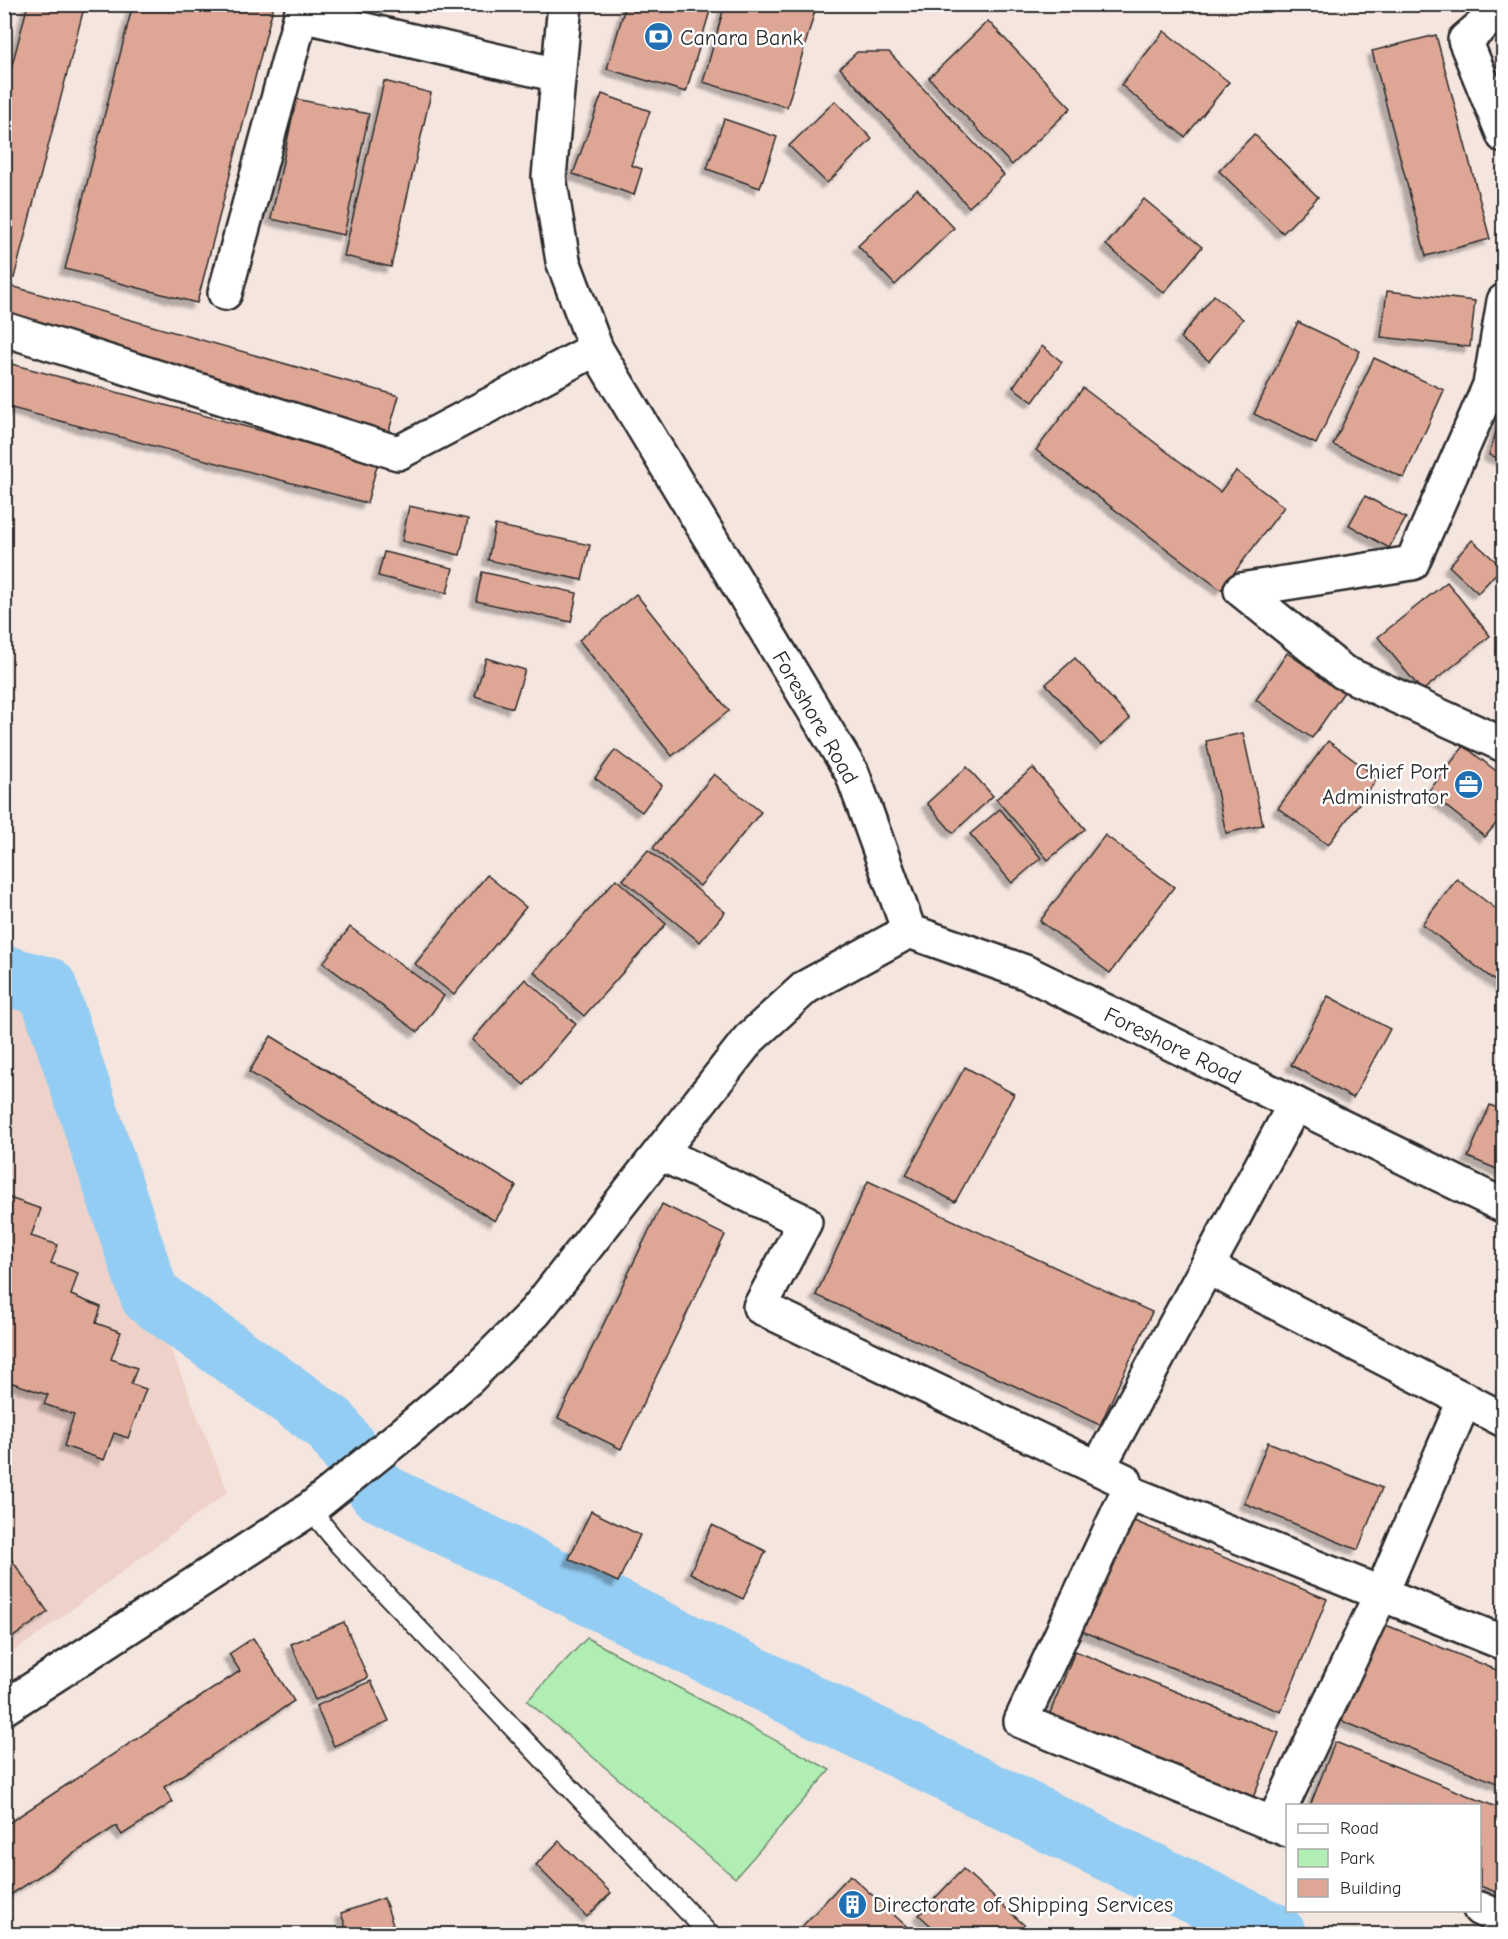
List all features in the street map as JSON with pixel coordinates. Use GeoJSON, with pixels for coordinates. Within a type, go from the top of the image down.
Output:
{"type":"FeatureCollection","features":[{"type":"Feature","properties":{"kind":"street","name":"Foreshore Road"},"geometry":{"type":"LineString","coordinates":[[565,4],[549,177],[563,261],[596,349],[852,773],[909,931],[1025,972],[1503,1206]]}},
{"type":"Feature","properties":{"kind":"street"},"geometry":{"type":"LineString","coordinates":[[1503,7],[1465,40],[1503,136]]}},
{"type":"Feature","properties":{"kind":"street"},"geometry":{"type":"LineString","coordinates":[[225,293],[302,10],[558,75]]}},
{"type":"Feature","properties":{"kind":"street"},"geometry":{"type":"LineString","coordinates":[[1503,301],[1490,385],[1412,563],[1241,590],[1342,672],[1503,745]]}},
{"type":"Feature","properties":{"kind":"street"},"geometry":{"type":"LineString","coordinates":[[4,329],[398,453],[596,349]]}},
{"type":"Feature","properties":{"kind":"street"},"geometry":{"type":"LineString","coordinates":[[4,1708],[310,1509],[468,1379],[535,1312],[748,1040],[806,987],[909,931]]}},
{"type":"Feature","properties":{"kind":"street"},"geometry":{"type":"LineString","coordinates":[[1098,1468],[1295,1104]]}},
{"type":"Feature","properties":{"kind":"street"},"geometry":{"type":"LineString","coordinates":[[660,1153],[805,1222],[760,1307],[1125,1481],[1128,1492],[1021,1720],[1280,1827],[1286,1813]]}},
{"type":"Feature","properties":{"kind":"street"},"geometry":{"type":"LineString","coordinates":[[1207,1267],[1503,1420]]}},
{"type":"Feature","properties":{"kind":"street"},"geometry":{"type":"LineString","coordinates":[[1290,1804],[1465,1399]]}},
{"type":"Feature","properties":{"kind":"street"},"geometry":{"type":"LineString","coordinates":[[1128,1492],[1503,1643]]}},
{"type":"Feature","properties":{"kind":"street"},"geometry":{"type":"LineString","coordinates":[[1481,1910],[1503,1919]]}},
{"type":"Feature","properties":{"kind":"lane"},"geometry":{"type":"LineString","coordinates":[[310,1509],[340,1546],[709,1935]]}},
{"type":"Feature","properties":{"kind":"shaded area"},"geometry":{"type":"Polygon","coordinates":[[[5,993],[32,1002],[228,1492],[5,1657],[5,993]]]}},
{"type":"Feature","properties":{"kind":"green space"},"geometry":{"type":"Polygon","coordinates":[[[587,1638],[830,1770],[735,1878],[527,1701],[587,1638]]]}},
{"type":"Feature","properties":{"kind":"building"},"geometry":{"type":"Polygon","coordinates":[[[28,4],[85,4],[14,278],[4,275],[4,96],[28,4]]]}},
{"type":"Feature","properties":{"kind":"building"},"geometry":{"type":"Polygon","coordinates":[[[133,4],[274,4],[197,303],[65,269],[133,4]]]}},
{"type":"Feature","properties":{"kind":"building","name":"Canara Bank"},"geometry":{"type":"Polygon","coordinates":[[[626,4],[712,4],[686,92],[607,69],[626,4]]]}},
{"type":"Feature","properties":{"kind":"building"},"geometry":{"type":"Polygon","coordinates":[[[725,4],[817,4],[787,107],[703,82],[725,4]]]}},
{"type":"Feature","properties":{"kind":"building"},"geometry":{"type":"Polygon","coordinates":[[[988,21],[1071,108],[1012,165],[929,78],[988,21]]]}},
{"type":"Feature","properties":{"kind":"building"},"geometry":{"type":"Polygon","coordinates":[[[1164,31],[1229,82],[1185,137],[1121,85],[1164,31]]]}},
{"type":"Feature","properties":{"kind":"building"},"geometry":{"type":"Polygon","coordinates":[[[1436,35],[1490,239],[1426,256],[1372,51],[1436,35]]]}},
{"type":"Feature","properties":{"kind":"building"},"geometry":{"type":"Polygon","coordinates":[[[857,52],[889,52],[1004,175],[969,207],[840,68],[857,52]]]}},
{"type":"Feature","properties":{"kind":"building"},"geometry":{"type":"Polygon","coordinates":[[[384,81],[431,93],[391,267],[344,256],[384,81]]]}},
{"type":"Feature","properties":{"kind":"building"},"geometry":{"type":"Polygon","coordinates":[[[602,94],[650,111],[631,165],[642,169],[634,195],[573,174],[602,94]]]}},
{"type":"Feature","properties":{"kind":"building"},"geometry":{"type":"Polygon","coordinates":[[[296,99],[369,114],[344,235],[271,219],[296,99]]]}},
{"type":"Feature","properties":{"kind":"building"},"geometry":{"type":"Polygon","coordinates":[[[835,101],[872,139],[827,183],[789,146],[835,101]]]}},
{"type":"Feature","properties":{"kind":"building"},"geometry":{"type":"Polygon","coordinates":[[[724,119],[777,137],[760,188],[707,169],[724,119]]]}},
{"type":"Feature","properties":{"kind":"building"},"geometry":{"type":"Polygon","coordinates":[[[1254,134],[1318,197],[1283,233],[1219,171],[1254,134]]]}},
{"type":"Feature","properties":{"kind":"building"},"geometry":{"type":"Polygon","coordinates":[[[917,189],[954,228],[895,285],[858,246],[917,189]]]}},
{"type":"Feature","properties":{"kind":"building"},"geometry":{"type":"Polygon","coordinates":[[[1144,199],[1202,247],[1164,293],[1106,245],[1144,199]]]}},
{"type":"Feature","properties":{"kind":"building"},"geometry":{"type":"Polygon","coordinates":[[[4,284],[399,396],[388,434],[4,325],[4,284]]]}},
{"type":"Feature","properties":{"kind":"building"},"geometry":{"type":"Polygon","coordinates":[[[1387,291],[1475,301],[1470,347],[1381,337],[1387,291]]]}},
{"type":"Feature","properties":{"kind":"building"},"geometry":{"type":"Polygon","coordinates":[[[1214,295],[1243,319],[1209,361],[1180,338],[1214,295]]]}},
{"type":"Feature","properties":{"kind":"building"},"geometry":{"type":"Polygon","coordinates":[[[1298,322],[1360,351],[1316,444],[1254,414],[1298,322]]]}},
{"type":"Feature","properties":{"kind":"building"},"geometry":{"type":"Polygon","coordinates":[[[1042,346],[1062,362],[1033,402],[1013,387],[1042,346]]]}},
{"type":"Feature","properties":{"kind":"building"},"geometry":{"type":"Polygon","coordinates":[[[1374,358],[1444,390],[1404,478],[1333,445],[1374,358]]]}},
{"type":"Feature","properties":{"kind":"building"},"geometry":{"type":"Polygon","coordinates":[[[4,362],[378,462],[367,503],[4,406],[4,362]]]}},
{"type":"Feature","properties":{"kind":"building"},"geometry":{"type":"Polygon","coordinates":[[[1083,388],[1220,492],[1236,471],[1284,507],[1221,590],[1036,450],[1083,388]]]}},
{"type":"Feature","properties":{"kind":"building"},"geometry":{"type":"Polygon","coordinates":[[[1504,406],[1504,460],[1489,455],[1504,406]]]}},
{"type":"Feature","properties":{"kind":"building"},"geometry":{"type":"Polygon","coordinates":[[[1365,496],[1406,518],[1389,548],[1349,525],[1365,496]]]}},
{"type":"Feature","properties":{"kind":"building"},"geometry":{"type":"Polygon","coordinates":[[[409,506],[468,519],[460,555],[402,541],[409,506]]]}},
{"type":"Feature","properties":{"kind":"building"},"geometry":{"type":"Polygon","coordinates":[[[495,525],[590,545],[582,580],[488,560],[495,525]]]}},
{"type":"Feature","properties":{"kind":"building"},"geometry":{"type":"Polygon","coordinates":[[[1472,540],[1502,567],[1478,593],[1449,566],[1472,540]]]}},
{"type":"Feature","properties":{"kind":"building"},"geometry":{"type":"Polygon","coordinates":[[[384,552],[453,568],[447,593],[378,576],[384,552]]]}},
{"type":"Feature","properties":{"kind":"building"},"geometry":{"type":"Polygon","coordinates":[[[482,572],[577,593],[571,622],[476,601],[482,572]]]}},
{"type":"Feature","properties":{"kind":"building"},"geometry":{"type":"Polygon","coordinates":[[[1447,582],[1490,636],[1422,691],[1378,637],[1447,582]]]}},
{"type":"Feature","properties":{"kind":"building"},"geometry":{"type":"Polygon","coordinates":[[[636,594],[729,711],[672,756],[579,640],[636,594]]]}},
{"type":"Feature","properties":{"kind":"building"},"geometry":{"type":"Polygon","coordinates":[[[1287,653],[1344,692],[1312,738],[1256,700],[1287,653]]]}},
{"type":"Feature","properties":{"kind":"building"},"geometry":{"type":"Polygon","coordinates":[[[486,658],[525,670],[513,708],[475,696],[486,658]]]}},
{"type":"Feature","properties":{"kind":"building"},"geometry":{"type":"Polygon","coordinates":[[[1075,658],[1130,719],[1101,745],[1046,684],[1075,658]]]}},
{"type":"Feature","properties":{"kind":"building"},"geometry":{"type":"Polygon","coordinates":[[[1243,733],[1263,825],[1226,833],[1206,741],[1243,733]]]}},
{"type":"Feature","properties":{"kind":"building"},"geometry":{"type":"Polygon","coordinates":[[[1328,741],[1378,778],[1328,845],[1278,808],[1328,741]]]}},
{"type":"Feature","properties":{"kind":"building","name":"Chief Port Administrator"},"geometry":{"type":"Polygon","coordinates":[[[1464,746],[1504,777],[1504,814],[1485,837],[1428,792],[1464,746]]]}},
{"type":"Feature","properties":{"kind":"building"},"geometry":{"type":"Polygon","coordinates":[[[615,750],[662,785],[642,812],[595,778],[615,750]]]}},
{"type":"Feature","properties":{"kind":"building"},"geometry":{"type":"Polygon","coordinates":[[[967,767],[993,796],[953,833],[927,803],[967,767]]]}},
{"type":"Feature","properties":{"kind":"building"},"geometry":{"type":"Polygon","coordinates":[[[1033,768],[1085,829],[1048,860],[996,799],[1033,768]]]}},
{"type":"Feature","properties":{"kind":"building"},"geometry":{"type":"Polygon","coordinates":[[[714,774],[761,812],[700,886],[653,848],[714,774]]]}},
{"type":"Feature","properties":{"kind":"building"},"geometry":{"type":"Polygon","coordinates":[[[1000,809],[1041,858],[1012,883],[970,834],[1000,809]]]}},
{"type":"Feature","properties":{"kind":"building"},"geometry":{"type":"Polygon","coordinates":[[[1105,835],[1174,887],[1110,973],[1040,921],[1105,835]]]}},
{"type":"Feature","properties":{"kind":"building"},"geometry":{"type":"Polygon","coordinates":[[[648,850],[725,912],[700,942],[623,880],[648,850]]]}},
{"type":"Feature","properties":{"kind":"building"},"geometry":{"type":"Polygon","coordinates":[[[487,875],[526,907],[454,995],[415,964],[487,875]]]}},
{"type":"Feature","properties":{"kind":"building"},"geometry":{"type":"Polygon","coordinates":[[[616,879],[666,924],[584,1016],[534,972],[616,879]]]}},
{"type":"Feature","properties":{"kind":"building"},"geometry":{"type":"Polygon","coordinates":[[[1457,879],[1504,915],[1504,988],[1422,924],[1457,879]]]}},
{"type":"Feature","properties":{"kind":"building"},"geometry":{"type":"Polygon","coordinates":[[[350,927],[444,996],[418,1032],[323,963],[350,927]]]}},
{"type":"Feature","properties":{"kind":"building"},"geometry":{"type":"Polygon","coordinates":[[[525,979],[576,1024],[524,1085],[472,1040],[525,979]]]}},
{"type":"Feature","properties":{"kind":"building"},"geometry":{"type":"Polygon","coordinates":[[[1328,996],[1390,1029],[1353,1098],[1291,1065],[1328,996]]]}},
{"type":"Feature","properties":{"kind":"building"},"geometry":{"type":"Polygon","coordinates":[[[271,1036],[516,1186],[495,1221],[249,1072],[271,1036]]]}},
{"type":"Feature","properties":{"kind":"building"},"geometry":{"type":"Polygon","coordinates":[[[965,1067],[1014,1094],[955,1202],[906,1175],[965,1067]]]}},
{"type":"Feature","properties":{"kind":"building"},"geometry":{"type":"Polygon","coordinates":[[[1490,1105],[1504,1111],[1504,1172],[1468,1157],[1490,1105]]]}},
{"type":"Feature","properties":{"kind":"building"},"geometry":{"type":"Polygon","coordinates":[[[868,1181],[1152,1312],[1100,1425],[816,1295],[868,1181]]]}},
{"type":"Feature","properties":{"kind":"building"},"geometry":{"type":"Polygon","coordinates":[[[4,1196],[41,1209],[31,1236],[58,1245],[51,1263],[78,1273],[71,1295],[101,1307],[96,1323],[121,1332],[111,1359],[137,1368],[131,1384],[146,1389],[128,1438],[114,1433],[104,1460],[64,1446],[74,1415],[44,1404],[48,1395],[4,1380],[4,1196]]]}},
{"type":"Feature","properties":{"kind":"building"},"geometry":{"type":"Polygon","coordinates":[[[662,1204],[725,1235],[621,1449],[558,1418],[662,1204]]]}},
{"type":"Feature","properties":{"kind":"building"},"geometry":{"type":"Polygon","coordinates":[[[1268,1442],[1382,1488],[1358,1550],[1244,1503],[1268,1442]]]}},
{"type":"Feature","properties":{"kind":"building"},"geometry":{"type":"Polygon","coordinates":[[[591,1511],[640,1535],[618,1582],[569,1559],[591,1511]]]}},
{"type":"Feature","properties":{"kind":"building"},"geometry":{"type":"Polygon","coordinates":[[[1124,1517],[1327,1599],[1281,1712],[1079,1630],[1124,1517]]]}},
{"type":"Feature","properties":{"kind":"building"},"geometry":{"type":"Polygon","coordinates":[[[712,1525],[766,1551],[743,1599],[690,1573],[712,1525]]]}},
{"type":"Feature","properties":{"kind":"building"},"geometry":{"type":"Polygon","coordinates":[[[7,1553],[48,1612],[6,1642],[4,1555],[7,1553]]]}},
{"type":"Feature","properties":{"kind":"building"},"geometry":{"type":"Polygon","coordinates":[[[344,1622],[368,1678],[315,1700],[291,1644],[344,1622]]]}},
{"type":"Feature","properties":{"kind":"building"},"geometry":{"type":"Polygon","coordinates":[[[1381,1623],[1504,1673],[1504,1786],[1342,1721],[1381,1623]]]}},
{"type":"Feature","properties":{"kind":"building"},"geometry":{"type":"Polygon","coordinates":[[[253,1638],[294,1701],[164,1787],[173,1802],[122,1835],[116,1826],[4,1899],[4,1826],[240,1671],[229,1654],[253,1638]]]}},
{"type":"Feature","properties":{"kind":"building"},"geometry":{"type":"Polygon","coordinates":[[[1075,1651],[1279,1733],[1252,1800],[1048,1718],[1075,1651]]]}},
{"type":"Feature","properties":{"kind":"building"},"geometry":{"type":"Polygon","coordinates":[[[371,1681],[389,1721],[334,1746],[316,1706],[371,1681]]]}},
{"type":"Feature","properties":{"kind":"building"},"geometry":{"type":"Polygon","coordinates":[[[1335,1742],[1504,1810],[1504,1895],[1481,1886],[1481,1804],[1311,1804],[1335,1742]]]}},
{"type":"Feature","properties":{"kind":"building"},"geometry":{"type":"Polygon","coordinates":[[[559,1841],[611,1893],[587,1917],[536,1865],[559,1841]]]}},
{"type":"Feature","properties":{"kind":"building"},"geometry":{"type":"Polygon","coordinates":[[[963,1869],[1034,1934],[940,1934],[919,1915],[963,1869]]]}},
{"type":"Feature","properties":{"kind":"building","name":"Directorate of Shipping Services"},"geometry":{"type":"Polygon","coordinates":[[[850,1875],[915,1934],[796,1933],[850,1875]]]}},
{"type":"Feature","properties":{"kind":"building"},"geometry":{"type":"Polygon","coordinates":[[[384,1898],[396,1934],[348,1934],[341,1913],[384,1898]]]}},
{"type":"Feature","properties":{"kind":"waterway"},"geometry":{"type":"LineString","coordinates":[[4,975],[47,987],[150,1296],[330,1424],[379,1492],[1276,1934]]}},
{"type":"Feature","properties":{"kind":"place","name":"Canara Bank"},"geometry":{"type":"Point","coordinates":[659,37]}},
{"type":"Feature","properties":{"kind":"place","name":"Chief Port Administrator"},"geometry":{"type":"Point","coordinates":[1469,784]}},
{"type":"Feature","properties":{"kind":"place","name":"Directorate of Shipping Services"},"geometry":{"type":"Point","coordinates":[852,1904]}}]}
